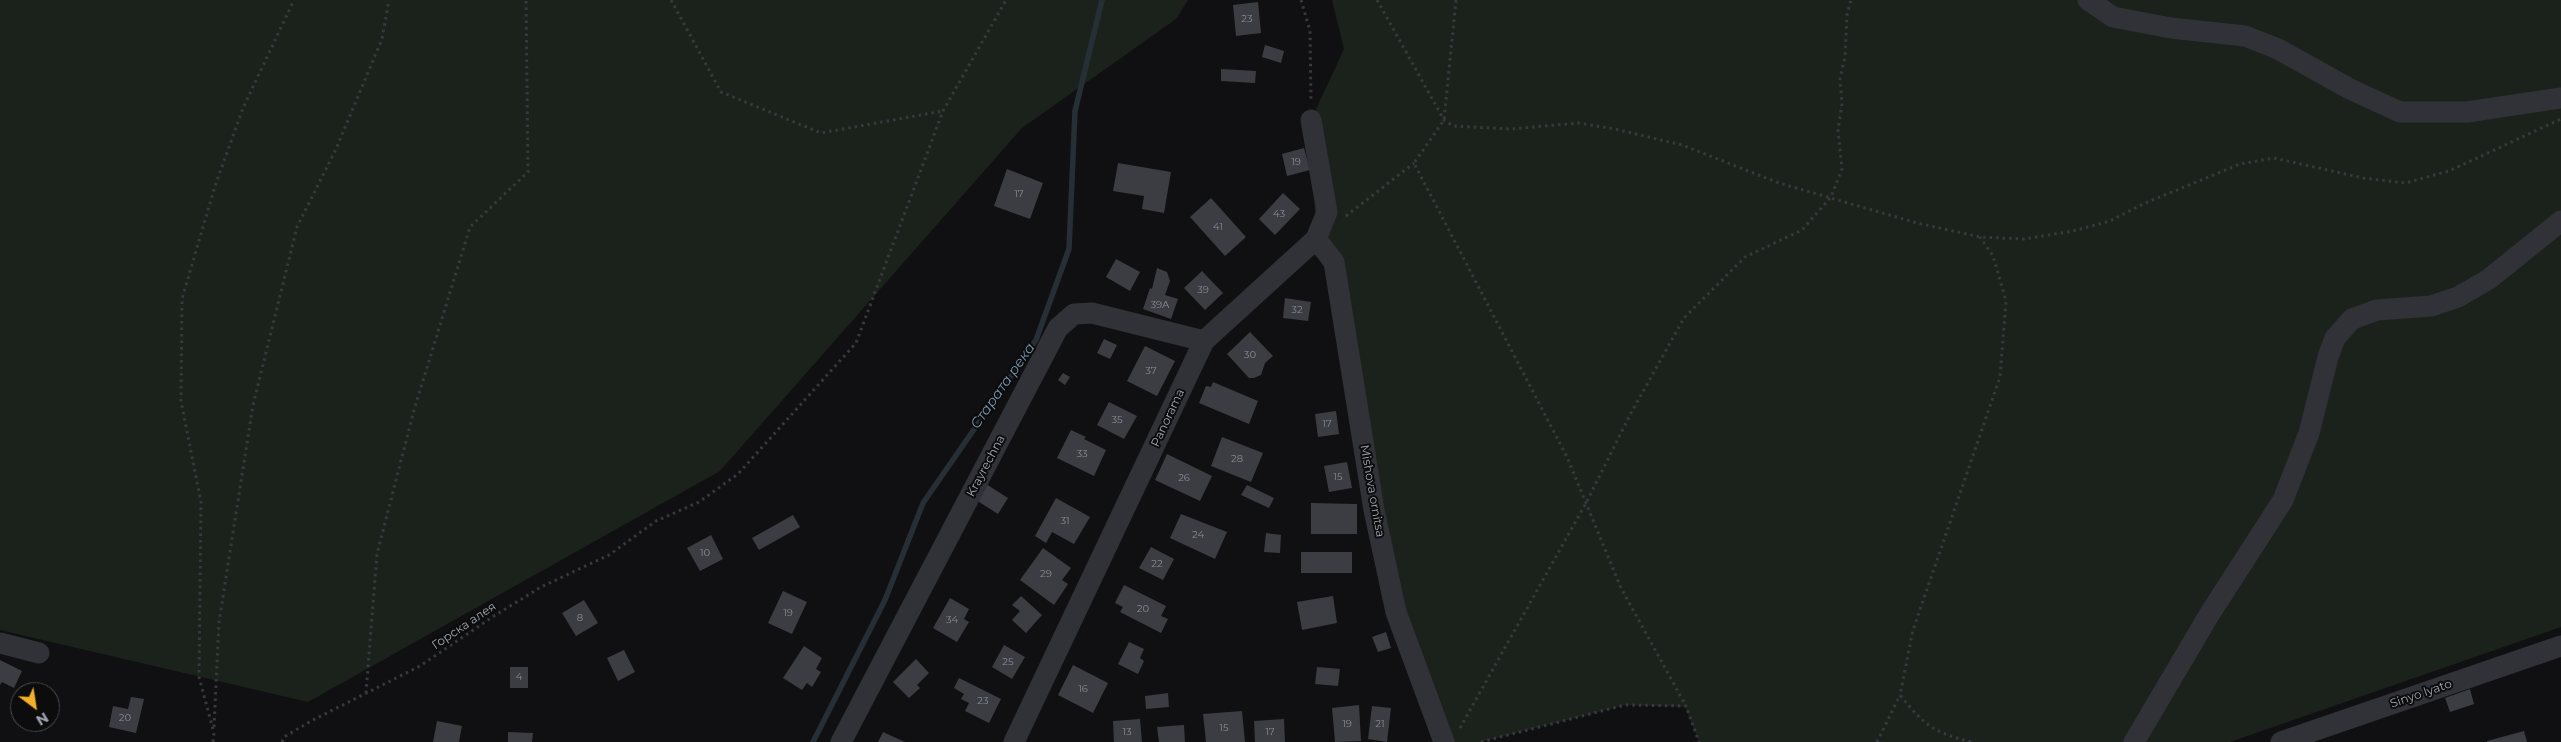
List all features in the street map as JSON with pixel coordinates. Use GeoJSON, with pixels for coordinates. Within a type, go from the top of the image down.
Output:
{"type":"FeatureCollection","features":[{"type":"Feature","properties":{"kind":"street"},"geometry":{"type":"LineString","coordinates":[[2088,0],[2114,17],[2171,28],[2245,36],[2278,49],[2350,90],[2400,112],[2467,112],[2561,98]]}},
{"type":"Feature","properties":{"kind":"street","name":"Panorama"},"geometry":{"type":"LineString","coordinates":[[1014,742],[1204,341],[1316,239],[1327,212],[1311,120]]}},
{"type":"Feature","properties":{"kind":"street"},"geometry":{"type":"LineString","coordinates":[[2134,742],[2209,615],[2283,500],[2309,433],[2328,357],[2335,338],[2352,319],[2377,310],[2431,306],[2458,297],[2489,279],[2561,221]]}},
{"type":"Feature","properties":{"kind":"street","name":"Mishova ornitsa"},"geometry":{"type":"LineString","coordinates":[[1316,239],[1334,262],[1374,510],[1396,612],[1450,738]]}},
{"type":"Feature","properties":{"kind":"street","name":"Krayrechna"},"geometry":{"type":"LineString","coordinates":[[841,742],[1058,328],[1074,314],[1092,313],[1204,341]]}},
{"type":"Feature","properties":{"kind":"street"},"geometry":{"type":"LineString","coordinates":[[0,643],[39,653]]}},
{"type":"Feature","properties":{"kind":"street","name":"Sinyo lyato"},"geometry":{"type":"LineString","coordinates":[[2281,742],[2561,646]]}},
{"type":"Feature","properties":{"kind":"path"},"geometry":{"type":"LineString","coordinates":[[214,733],[199,677],[201,502],[181,401],[182,299],[215,186],[242,108],[294,0]]}},
{"type":"Feature","properties":{"kind":"path"},"geometry":{"type":"LineString","coordinates":[[213,742],[219,622],[253,405],[296,227],[336,149],[382,39],[388,0]]}},
{"type":"Feature","properties":{"kind":"path"},"geometry":{"type":"LineString","coordinates":[[366,693],[377,554],[414,410],[467,236],[470,227],[528,172],[526,0]]}},
{"type":"Feature","properties":{"kind":"path"},"geometry":{"type":"LineString","coordinates":[[671,0],[721,92],[821,133],[943,111]]}},
{"type":"Feature","properties":{"kind":"path","name":"Горска алея"},"geometry":{"type":"LineString","coordinates":[[282,742],[284,737],[311,721],[420,666],[541,587],[609,555],[656,521],[699,502],[738,474],[856,343],[943,111],[1006,0]]}},
{"type":"Feature","properties":{"kind":"path"},"geometry":{"type":"LineString","coordinates":[[1301,0],[1310,31],[1311,120]]}},
{"type":"Feature","properties":{"kind":"path"},"geometry":{"type":"LineString","coordinates":[[1377,0],[1444,120],[1453,126],[1511,130],[1578,123],[1616,128],[1682,145],[1779,183],[1917,223],[1980,237],[2024,239],[2073,232],[2110,221],[2143,204],[2240,164],[2274,158],[2363,178],[2405,183],[2450,171],[2561,119]]}},
{"type":"Feature","properties":{"kind":"path"},"geometry":{"type":"LineString","coordinates":[[1316,239],[1414,163],[1444,120],[1456,0]]}},
{"type":"Feature","properties":{"kind":"path"},"geometry":{"type":"LineString","coordinates":[[1450,738],[1586,504],[1631,413],[1684,318],[1745,257],[1802,230],[1831,197],[1842,169],[1838,130],[1842,104],[1840,79],[1845,56],[1846,15],[1851,0]]}},
{"type":"Feature","properties":{"kind":"path"},"geometry":{"type":"LineString","coordinates":[[1414,163],[1567,457],[1621,588],[1686,706],[1699,742]]}},
{"type":"Feature","properties":{"kind":"path"},"geometry":{"type":"LineString","coordinates":[[1877,742],[1900,696],[1913,630],[2000,376],[2006,302],[1993,256],[1980,237]]}},
{"type":"Feature","properties":{"kind":"path"},"geometry":{"type":"LineString","coordinates":[[1900,696],[1920,719],[1942,734],[1971,742]]}},
{"type":"Feature","properties":{"kind":"path"},"geometry":{"type":"LineString","coordinates":[[1481,742],[1625,705],[1686,706]]}},
{"type":"Feature","properties":{"kind":"shaded area"},"geometry":{"type":"Polygon","coordinates":[[[0,0],[1188,0],[1176,19],[1022,128],[720,471],[308,702],[0,630],[0,0]]]}},
{"type":"Feature","properties":{"kind":"shaded area"},"geometry":{"type":"Polygon","coordinates":[[[1332,0],[2561,0],[2561,627],[2230,742],[1699,742],[1685,707],[1625,705],[1481,742],[1444,742],[1396,612],[1334,262],[1316,239],[1311,120],[1344,49],[1332,0]]]}},
{"type":"Feature","properties":{"kind":"building"},"geometry":{"type":"Polygon","coordinates":[[[1258,2],[1261,33],[1236,36],[1233,5],[1258,2]]]}},
{"type":"Feature","properties":{"kind":"building"},"geometry":{"type":"Polygon","coordinates":[[[1265,45],[1284,51],[1281,63],[1262,57],[1265,45]]]}},
{"type":"Feature","properties":{"kind":"building"},"geometry":{"type":"Polygon","coordinates":[[[1221,69],[1256,71],[1255,83],[1221,81],[1221,69]]]}},
{"type":"Feature","properties":{"kind":"building"},"geometry":{"type":"Polygon","coordinates":[[[1304,148],[1310,170],[1287,176],[1282,154],[1304,148]]]}},
{"type":"Feature","properties":{"kind":"building"},"geometry":{"type":"Polygon","coordinates":[[[1118,163],[1171,172],[1164,213],[1142,209],[1144,196],[1113,191],[1118,163]]]}},
{"type":"Feature","properties":{"kind":"building"},"geometry":{"type":"Polygon","coordinates":[[[1007,169],[1043,183],[1030,219],[994,206],[1007,169]]]}},
{"type":"Feature","properties":{"kind":"building"},"geometry":{"type":"Polygon","coordinates":[[[1283,193],[1300,209],[1275,235],[1259,219],[1283,193]]]}},
{"type":"Feature","properties":{"kind":"building"},"geometry":{"type":"Polygon","coordinates":[[[1211,198],[1246,237],[1225,256],[1190,217],[1211,198]]]}},
{"type":"Feature","properties":{"kind":"building"},"geometry":{"type":"Polygon","coordinates":[[[1116,259],[1140,272],[1130,291],[1106,277],[1116,259]]]}},
{"type":"Feature","properties":{"kind":"building"},"geometry":{"type":"Polygon","coordinates":[[[1157,268],[1167,272],[1170,281],[1165,295],[1178,299],[1171,319],[1143,309],[1150,288],[1152,289],[1157,268]]]}},
{"type":"Feature","properties":{"kind":"building"},"geometry":{"type":"Polygon","coordinates":[[[1202,271],[1223,293],[1205,310],[1184,288],[1202,271]]]}},
{"type":"Feature","properties":{"kind":"building"},"geometry":{"type":"Polygon","coordinates":[[[1285,298],[1311,302],[1308,321],[1283,318],[1285,298]]]}},
{"type":"Feature","properties":{"kind":"building"},"geometry":{"type":"Polygon","coordinates":[[[1250,332],[1273,356],[1265,363],[1261,375],[1254,378],[1249,378],[1227,354],[1250,332]]]}},
{"type":"Feature","properties":{"kind":"building"},"geometry":{"type":"Polygon","coordinates":[[[1104,339],[1117,345],[1110,359],[1097,353],[1104,339]]]}},
{"type":"Feature","properties":{"kind":"building"},"geometry":{"type":"Polygon","coordinates":[[[1145,346],[1175,361],[1157,396],[1127,381],[1145,346]]]}},
{"type":"Feature","properties":{"kind":"building"},"geometry":{"type":"Polygon","coordinates":[[[1063,373],[1070,377],[1065,385],[1058,380],[1063,373]]]}},
{"type":"Feature","properties":{"kind":"building"},"geometry":{"type":"Polygon","coordinates":[[[1213,382],[1258,401],[1249,424],[1199,403],[1206,386],[1211,387],[1213,382]]]}},
{"type":"Feature","properties":{"kind":"building"},"geometry":{"type":"Polygon","coordinates":[[[1109,402],[1137,416],[1124,439],[1097,425],[1109,402]]]}},
{"type":"Feature","properties":{"kind":"building"},"geometry":{"type":"Polygon","coordinates":[[[1336,411],[1339,434],[1318,437],[1315,414],[1336,411]]]}},
{"type":"Feature","properties":{"kind":"building"},"geometry":{"type":"Polygon","coordinates":[[[1071,430],[1106,450],[1094,476],[1057,458],[1071,430]]]}},
{"type":"Feature","properties":{"kind":"building"},"geometry":{"type":"Polygon","coordinates":[[[1222,437],[1263,453],[1251,482],[1211,466],[1222,437]]]}},
{"type":"Feature","properties":{"kind":"building"},"geometry":{"type":"Polygon","coordinates":[[[1167,454],[1212,476],[1200,501],[1155,480],[1167,454]]]}},
{"type":"Feature","properties":{"kind":"building"},"geometry":{"type":"Polygon","coordinates":[[[1347,462],[1352,488],[1329,492],[1324,466],[1347,462]]]}},
{"type":"Feature","properties":{"kind":"building"},"geometry":{"type":"Polygon","coordinates":[[[986,484],[1008,498],[998,514],[976,500],[986,484]]]}},
{"type":"Feature","properties":{"kind":"building"},"geometry":{"type":"Polygon","coordinates":[[[1247,485],[1274,498],[1269,508],[1241,495],[1247,485]]]}},
{"type":"Feature","properties":{"kind":"building"},"geometry":{"type":"Polygon","coordinates":[[[1056,498],[1090,517],[1074,544],[1052,532],[1046,543],[1035,536],[1056,498]]]}},
{"type":"Feature","properties":{"kind":"building"},"geometry":{"type":"Polygon","coordinates":[[[1311,503],[1357,504],[1357,534],[1311,534],[1311,503]]]}},
{"type":"Feature","properties":{"kind":"building"},"geometry":{"type":"Polygon","coordinates":[[[1181,514],[1227,532],[1215,559],[1170,538],[1181,514]]]}},
{"type":"Feature","properties":{"kind":"building"},"geometry":{"type":"Polygon","coordinates":[[[793,515],[800,527],[759,550],[752,538],[793,515]]]}},
{"type":"Feature","properties":{"kind":"building"},"geometry":{"type":"Polygon","coordinates":[[[1266,533],[1281,535],[1280,553],[1264,552],[1266,533]]]}},
{"type":"Feature","properties":{"kind":"building"},"geometry":{"type":"Polygon","coordinates":[[[711,535],[723,559],[700,571],[687,548],[711,535]]]}},
{"type":"Feature","properties":{"kind":"building"},"geometry":{"type":"Polygon","coordinates":[[[1151,547],[1174,559],[1163,580],[1139,568],[1151,547]]]}},
{"type":"Feature","properties":{"kind":"building"},"geometry":{"type":"Polygon","coordinates":[[[1043,548],[1071,568],[1062,580],[1068,584],[1054,605],[1020,580],[1043,548]]]}},
{"type":"Feature","properties":{"kind":"building"},"geometry":{"type":"Polygon","coordinates":[[[1301,552],[1352,552],[1352,573],[1301,573],[1301,552]]]}},
{"type":"Feature","properties":{"kind":"building"},"geometry":{"type":"Polygon","coordinates":[[[1124,585],[1166,606],[1161,616],[1168,619],[1161,633],[1120,612],[1123,607],[1115,603],[1124,585]]]}},
{"type":"Feature","properties":{"kind":"building"},"geometry":{"type":"Polygon","coordinates":[[[783,591],[807,602],[792,634],[768,623],[783,591]]]}},
{"type":"Feature","properties":{"kind":"building"},"geometry":{"type":"Polygon","coordinates":[[[1021,596],[1042,615],[1026,633],[1012,620],[1020,611],[1012,605],[1021,596]]]}},
{"type":"Feature","properties":{"kind":"building"},"geometry":{"type":"Polygon","coordinates":[[[1333,596],[1337,623],[1302,630],[1297,602],[1333,596]]]}},
{"type":"Feature","properties":{"kind":"building"},"geometry":{"type":"Polygon","coordinates":[[[950,598],[969,609],[964,619],[969,622],[957,642],[933,628],[950,598]]]}},
{"type":"Feature","properties":{"kind":"building"},"geometry":{"type":"Polygon","coordinates":[[[584,600],[598,623],[576,636],[562,613],[584,600]]]}},
{"type":"Feature","properties":{"kind":"building"},"geometry":{"type":"Polygon","coordinates":[[[1386,632],[1391,648],[1378,652],[1372,637],[1386,632]]]}},
{"type":"Feature","properties":{"kind":"building"},"geometry":{"type":"Polygon","coordinates":[[[1129,642],[1144,649],[1140,658],[1144,661],[1138,674],[1118,664],[1129,642]]]}},
{"type":"Feature","properties":{"kind":"building"},"geometry":{"type":"Polygon","coordinates":[[[1004,645],[1025,657],[1012,679],[992,667],[1004,645]]]}},
{"type":"Feature","properties":{"kind":"building"},"geometry":{"type":"Polygon","coordinates":[[[804,646],[822,658],[816,669],[821,672],[812,687],[807,683],[802,690],[783,678],[804,646]]]}},
{"type":"Feature","properties":{"kind":"building"},"geometry":{"type":"Polygon","coordinates":[[[624,650],[635,672],[618,681],[607,658],[624,650]]]}},
{"type":"Feature","properties":{"kind":"building"},"geometry":{"type":"Polygon","coordinates":[[[916,659],[929,673],[917,685],[920,688],[909,698],[893,682],[916,659]]]}},
{"type":"Feature","properties":{"kind":"building"},"geometry":{"type":"Polygon","coordinates":[[[0,660],[22,671],[17,682],[10,682],[10,686],[2,682],[0,685],[0,660]]]}},
{"type":"Feature","properties":{"kind":"building"},"geometry":{"type":"Polygon","coordinates":[[[1073,665],[1108,683],[1093,713],[1058,695],[1073,665]]]}},
{"type":"Feature","properties":{"kind":"building"},"geometry":{"type":"Polygon","coordinates":[[[510,667],[528,667],[528,688],[510,688],[510,667]]]}},
{"type":"Feature","properties":{"kind":"building"},"geometry":{"type":"Polygon","coordinates":[[[1317,667],[1340,669],[1338,686],[1315,684],[1317,667]]]}},
{"type":"Feature","properties":{"kind":"building"},"geometry":{"type":"Polygon","coordinates":[[[959,678],[1001,699],[989,723],[965,711],[969,703],[961,699],[964,694],[954,688],[959,678]]]}},
{"type":"Feature","properties":{"kind":"building"},"geometry":{"type":"Polygon","coordinates":[[[2470,689],[2474,704],[2450,712],[2445,698],[2470,689]]]}},
{"type":"Feature","properties":{"kind":"building"},"geometry":{"type":"Polygon","coordinates":[[[1168,693],[1169,707],[1146,709],[1145,696],[1168,693]]]}},
{"type":"Feature","properties":{"kind":"building"},"geometry":{"type":"Polygon","coordinates":[[[131,697],[144,699],[136,733],[109,727],[113,706],[128,709],[131,697]]]}},
{"type":"Feature","properties":{"kind":"building"},"geometry":{"type":"Polygon","coordinates":[[[1359,705],[1361,741],[1335,742],[1332,708],[1359,705]]]}},
{"type":"Feature","properties":{"kind":"building"},"geometry":{"type":"Polygon","coordinates":[[[1372,706],[1391,708],[1387,742],[1368,739],[1372,706]]]}},
{"type":"Feature","properties":{"kind":"building"},"geometry":{"type":"Polygon","coordinates":[[[1242,711],[1245,742],[1206,742],[1203,714],[1242,711]]]}},
{"type":"Feature","properties":{"kind":"building"},"geometry":{"type":"Polygon","coordinates":[[[1140,719],[1142,742],[1114,742],[1113,721],[1140,719]]]}},
{"type":"Feature","properties":{"kind":"building"},"geometry":{"type":"Polygon","coordinates":[[[1284,719],[1285,742],[1255,742],[1254,721],[1284,719]]]}},
{"type":"Feature","properties":{"kind":"building"},"geometry":{"type":"Polygon","coordinates":[[[437,721],[462,726],[459,742],[433,742],[437,721]]]}},
{"type":"Feature","properties":{"kind":"building"},"geometry":{"type":"Polygon","coordinates":[[[1184,725],[1185,742],[1159,742],[1157,727],[1184,725]]]}},
{"type":"Feature","properties":{"kind":"building"},"geometry":{"type":"Polygon","coordinates":[[[2524,731],[2527,742],[2487,742],[2487,741],[2524,731]]]}},
{"type":"Feature","properties":{"kind":"building"},"geometry":{"type":"Polygon","coordinates":[[[508,732],[533,733],[532,742],[508,742],[508,732]]]}},
{"type":"Feature","properties":{"kind":"building"},"geometry":{"type":"Polygon","coordinates":[[[883,732],[905,742],[878,742],[883,732]]]}},
{"type":"Feature","properties":{"kind":"waterway","name":"Старата река"},"geometry":{"type":"LineString","coordinates":[[813,742],[885,600],[923,503],[1036,340],[1069,249],[1075,111],[1102,0]]}}]}
